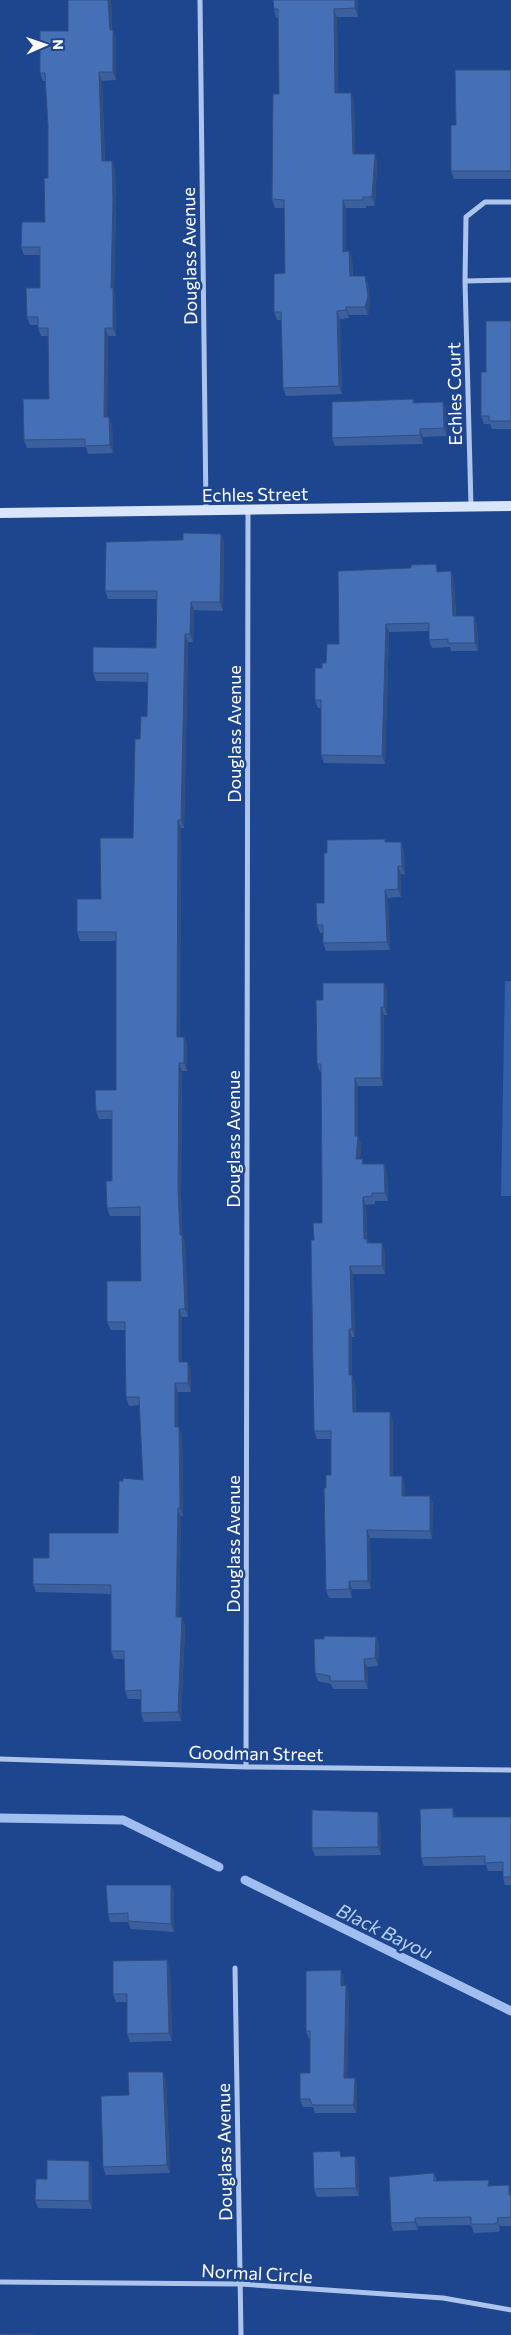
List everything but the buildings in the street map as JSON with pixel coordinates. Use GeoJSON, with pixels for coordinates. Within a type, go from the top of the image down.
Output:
{"type":"FeatureCollection","features":[{"type":"Feature","properties":{"kind":"street","name":"Douglass Avenue"},"geometry":{"type":"LineString","coordinates":[[200,0],[206,511]]}},
{"type":"Feature","properties":{"kind":"street","name":"Echles Court"},"geometry":{"type":"LineString","coordinates":[[471,507],[465,280],[466,217],[485,202],[511,202]]}},
{"type":"Feature","properties":{"kind":"street"},"geometry":{"type":"LineString","coordinates":[[465,280],[511,280]]}},
{"type":"Feature","properties":{"kind":"street","name":"Echles Street"},"geometry":{"type":"LineString","coordinates":[[0,513],[511,506]]}},
{"type":"Feature","properties":{"kind":"street","name":"Douglass Avenue"},"geometry":{"type":"LineString","coordinates":[[246,1767],[248,511]]}},
{"type":"Feature","properties":{"kind":"street","name":"Goodman Street"},"geometry":{"type":"LineString","coordinates":[[0,1759],[246,1767],[511,1770]]}},
{"type":"Feature","properties":{"kind":"street","name":"Douglass Avenue"},"geometry":{"type":"LineString","coordinates":[[235,1968],[240,2335]]}},
{"type":"Feature","properties":{"kind":"street","name":"Normal Circle"},"geometry":{"type":"LineString","coordinates":[[0,2282],[240,2284],[443,2298],[511,2310]]}},
{"type":"Feature","properties":{"kind":"shaded area"},"geometry":{"type":"Polygon","coordinates":[[[505,981],[511,981],[511,1196],[501,1196],[505,981]]]}},
{"type":"Feature","properties":{"kind":"waterway","name":"Black Bayou"},"geometry":{"type":"LineString","coordinates":[[0,1818],[123,1820],[219,1867]]}},
{"type":"Feature","properties":{"kind":"waterway","name":"Black Bayou"},"geometry":{"type":"LineString","coordinates":[[245,1880],[511,2011]]}}]}
